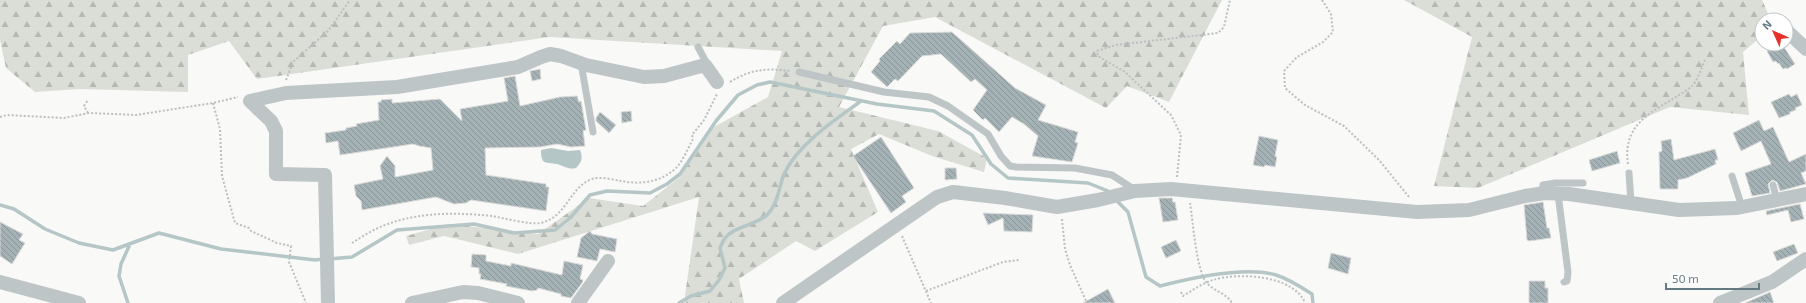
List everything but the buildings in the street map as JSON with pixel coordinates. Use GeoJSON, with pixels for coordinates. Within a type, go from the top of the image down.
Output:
{"type":"FeatureCollection","features":[{"type":"Feature","properties":{"kind":"street"},"geometry":{"type":"LineString","coordinates":[[1794,38],[1806,49]]}},
{"type":"Feature","properties":{"kind":"street"},"geometry":{"type":"LineString","coordinates":[[250,101],[286,93],[398,87],[518,67],[550,54],[581,63],[644,77],[652,83],[712,78]]}},
{"type":"Feature","properties":{"kind":"street"},"geometry":{"type":"LineString","coordinates":[[250,101],[271,121],[276,131],[276,174],[325,175],[328,303]]}},
{"type":"Feature","properties":{"kind":"street"},"geometry":{"type":"LineString","coordinates":[[783,303],[936,197],[953,192],[1060,206],[1106,198],[1128,192],[1182,190],[1417,212],[1469,210],[1525,196],[1543,194],[1558,194],[1629,205],[1679,210],[1742,207],[1806,194]]}},
{"type":"Feature","properties":{"kind":"street"},"geometry":{"type":"LineString","coordinates":[[1720,303],[1772,282],[1806,259]]}},
{"type":"Feature","properties":{"kind":"street"},"geometry":{"type":"LineString","coordinates":[[578,303],[608,260]]}},
{"type":"Feature","properties":{"kind":"street"},"geometry":{"type":"LineString","coordinates":[[0,282],[79,303]]}},
{"type":"Feature","properties":{"kind":"street"},"geometry":{"type":"LineString","coordinates":[[412,303],[463,292],[478,293],[518,303]]}},
{"type":"Feature","properties":{"kind":"lane"},"geometry":{"type":"LineString","coordinates":[[698,47],[712,78]]}},
{"type":"Feature","properties":{"kind":"lane"},"geometry":{"type":"LineString","coordinates":[[581,63],[593,132]]}},
{"type":"Feature","properties":{"kind":"lane"},"geometry":{"type":"LineString","coordinates":[[799,72],[884,92],[929,97],[960,113],[988,134],[1001,156],[1010,166],[1075,168],[1112,175],[1128,192]]}},
{"type":"Feature","properties":{"kind":"lane"},"geometry":{"type":"LineString","coordinates":[[1629,173],[1629,205]]}},
{"type":"Feature","properties":{"kind":"lane"},"geometry":{"type":"LineString","coordinates":[[1732,176],[1742,207]]}},
{"type":"Feature","properties":{"kind":"lane"},"geometry":{"type":"LineString","coordinates":[[1543,194],[1543,185],[1556,183],[1583,183]]}},
{"type":"Feature","properties":{"kind":"lane"},"geometry":{"type":"LineString","coordinates":[[1773,185],[1777,201]]}},
{"type":"Feature","properties":{"kind":"lane"},"geometry":{"type":"LineString","coordinates":[[1558,194],[1568,272],[1567,280],[1564,282]]}},
{"type":"Feature","properties":{"kind":"path"},"geometry":{"type":"LineString","coordinates":[[286,93],[285,82],[293,62],[328,31],[350,0]]}},
{"type":"Feature","properties":{"kind":"path"},"geometry":{"type":"LineString","coordinates":[[1230,0],[1224,27],[1218,33],[1116,45],[1097,51],[1098,56],[1125,72],[1171,115],[1182,135],[1182,190],[1199,263],[1206,282],[1230,298],[1232,303]]}},
{"type":"Feature","properties":{"kind":"path"},"geometry":{"type":"LineString","coordinates":[[1322,0],[1331,14],[1333,32],[1323,42],[1297,57],[1284,71],[1285,88],[1305,105],[1344,126],[1379,160],[1415,204],[1417,212]]}},
{"type":"Feature","properties":{"kind":"path"},"geometry":{"type":"LineString","coordinates":[[1629,173],[1627,157],[1630,134],[1652,111],[1691,86],[1705,60]]}},
{"type":"Feature","properties":{"kind":"path"},"geometry":{"type":"LineString","coordinates":[[352,243],[378,228],[415,216],[475,214],[539,224],[550,220],[563,210],[573,194],[586,182],[593,179],[610,179],[635,184],[658,180],[677,167],[693,139],[692,135],[704,120],[712,78],[739,76],[770,68],[799,72]]}},
{"type":"Feature","properties":{"kind":"path"},"geometry":{"type":"LineString","coordinates":[[0,117],[7,115],[64,118],[88,113],[136,115],[214,103],[239,96],[250,101]]}},
{"type":"Feature","properties":{"kind":"path"},"geometry":{"type":"LineString","coordinates":[[88,100],[84,106],[88,113]]}},
{"type":"Feature","properties":{"kind":"path"},"geometry":{"type":"LineString","coordinates":[[214,103],[220,129],[222,176],[235,223],[249,228],[250,231],[277,243],[291,246],[289,262],[306,303]]}},
{"type":"Feature","properties":{"kind":"path"},"geometry":{"type":"LineString","coordinates":[[1060,206],[1064,249],[1070,266],[1088,303]]}},
{"type":"Feature","properties":{"kind":"path"},"geometry":{"type":"LineString","coordinates":[[896,225],[931,303]]}},
{"type":"Feature","properties":{"kind":"path"},"geometry":{"type":"LineString","coordinates":[[926,291],[1003,262],[1019,260]]}},
{"type":"Feature","properties":{"kind":"path"},"geometry":{"type":"LineString","coordinates":[[1181,292],[1183,296],[1206,282],[1240,276],[1269,279],[1289,286],[1298,292],[1305,303]]}},
{"type":"Feature","properties":{"kind":"green space"},"geometry":{"type":"Polygon","coordinates":[[[0,0],[1222,0],[1169,102],[1127,86],[1106,108],[935,17],[883,26],[839,107],[938,131],[987,158],[984,172],[932,156],[879,134],[851,149],[878,212],[815,251],[796,241],[739,279],[744,303],[684,303],[699,197],[518,254],[444,236],[409,245],[406,236],[449,224],[538,234],[589,198],[643,206],[680,177],[712,128],[768,97],[782,51],[550,37],[257,79],[229,41],[188,55],[188,92],[79,89],[35,92],[6,68],[0,40],[0,0]]]}},
{"type":"Feature","properties":{"kind":"green space"},"geometry":{"type":"Polygon","coordinates":[[[1404,0],[1762,0],[1767,12],[1754,12],[1754,43],[1743,52],[1749,115],[1670,107],[1478,188],[1434,186],[1472,37],[1404,0]]]}},
{"type":"Feature","properties":{"kind":"shaded area"},"geometry":{"type":"Polygon","coordinates":[[[551,148],[568,151],[580,150],[582,158],[580,164],[576,168],[566,168],[557,164],[544,162],[541,150],[551,148]]]}},
{"type":"Feature","properties":{"kind":"waterway"},"geometry":{"type":"LineString","coordinates":[[329,259],[352,257],[397,230],[474,224],[514,233],[555,230],[570,218],[590,195],[607,191],[650,193],[667,184],[680,174],[716,121],[738,95],[757,85],[770,82],[877,104],[934,111],[972,135],[991,164],[1008,178],[1088,183],[1108,191],[1111,194]]}},
{"type":"Feature","properties":{"kind":"waterway"},"geometry":{"type":"LineString","coordinates":[[679,303],[691,296],[710,291],[719,280],[725,268],[720,248],[725,238],[735,230],[758,221],[768,214],[774,205],[784,174],[799,152],[818,133],[861,101]]}},
{"type":"Feature","properties":{"kind":"waterway"},"geometry":{"type":"LineString","coordinates":[[1116,200],[1128,212],[1146,277],[1160,286],[1218,274],[1234,272],[1263,273],[1276,275],[1304,289],[1312,294],[1313,303]]}},
{"type":"Feature","properties":{"kind":"waterway"},"geometry":{"type":"LineString","coordinates":[[0,205],[14,209],[45,229],[79,243],[113,250],[159,233],[221,249],[315,260],[323,259]]}},
{"type":"Feature","properties":{"kind":"waterway"},"geometry":{"type":"LineString","coordinates":[[128,303],[119,276],[121,264],[130,244]]}}]}
